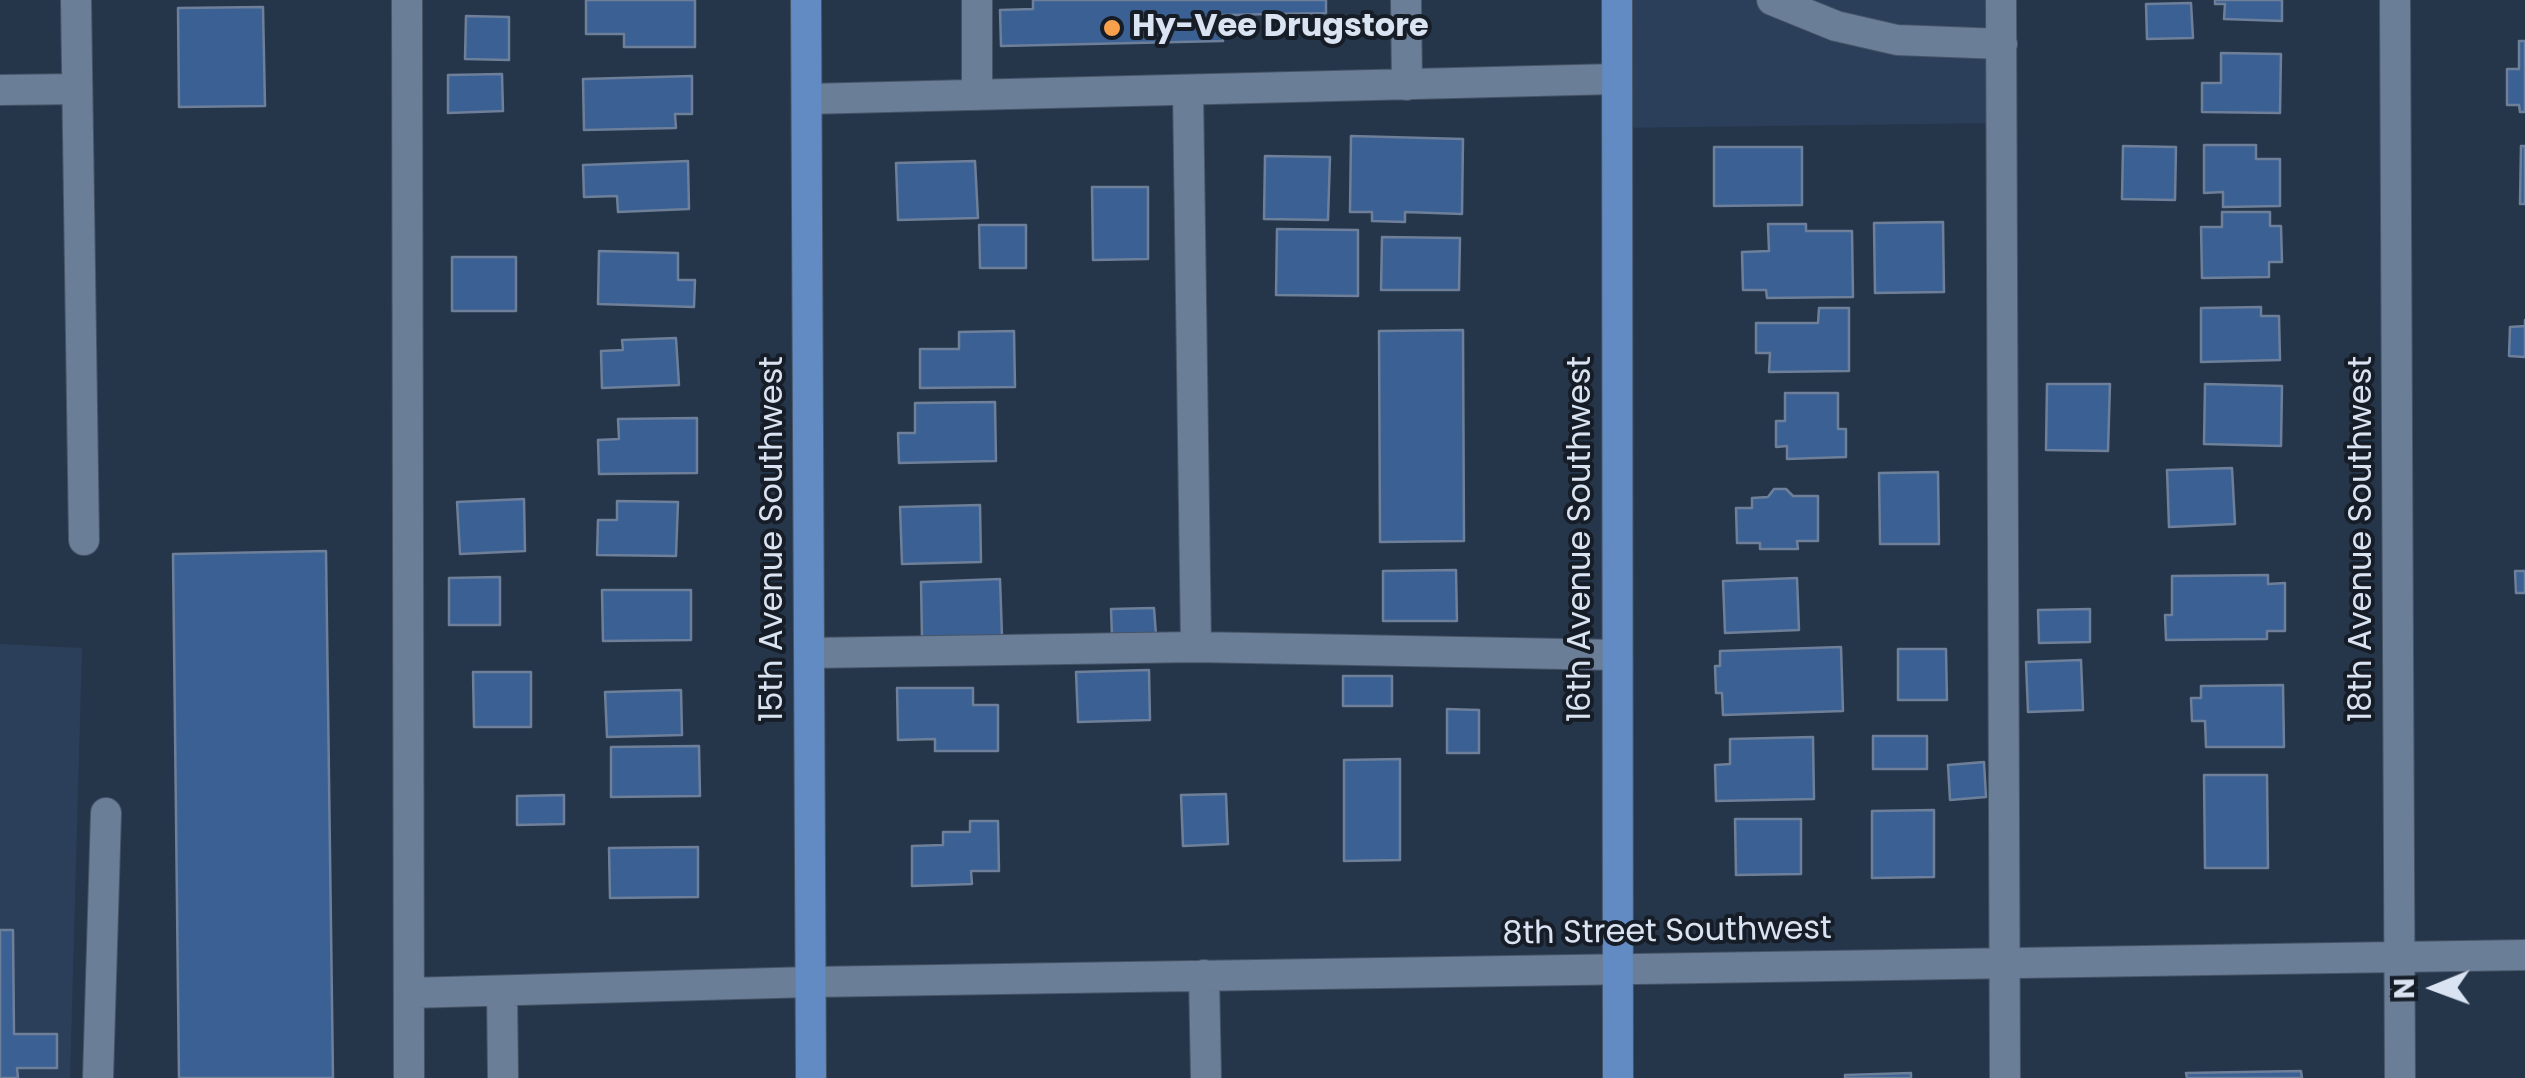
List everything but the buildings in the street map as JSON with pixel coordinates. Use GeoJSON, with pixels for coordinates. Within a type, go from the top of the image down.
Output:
{"type":"FeatureCollection","features":[{"type":"Feature","properties":{"kind":"main road","name":"15th Avenue Southwest"},"geometry":{"type":"LineString","coordinates":[[806,0],[812,1078]]}},
{"type":"Feature","properties":{"kind":"main road","name":"16th Avenue Southwest"},"geometry":{"type":"LineString","coordinates":[[1617,0],[1618,1078]]}},
{"type":"Feature","properties":{"kind":"street"},"geometry":{"type":"LineString","coordinates":[[76,0],[84,540]]}},
{"type":"Feature","properties":{"kind":"street"},"geometry":{"type":"LineString","coordinates":[[407,0],[409,1078]]}},
{"type":"Feature","properties":{"kind":"street"},"geometry":{"type":"LineString","coordinates":[[977,0],[977,94]]}},
{"type":"Feature","properties":{"kind":"street"},"geometry":{"type":"LineString","coordinates":[[1406,0],[1407,85]]}},
{"type":"Feature","properties":{"kind":"street"},"geometry":{"type":"LineString","coordinates":[[1772,0],[1836,26],[1897,40],[2002,44]]}},
{"type":"Feature","properties":{"kind":"street"},"geometry":{"type":"LineString","coordinates":[[2002,0],[2005,1078]]}},
{"type":"Feature","properties":{"kind":"street","name":"18th Avenue Southwest"},"geometry":{"type":"LineString","coordinates":[[2395,0],[2400,1078]]}},
{"type":"Feature","properties":{"kind":"street"},"geometry":{"type":"LineString","coordinates":[[807,99],[1616,80]]}},
{"type":"Feature","properties":{"kind":"street"},"geometry":{"type":"LineString","coordinates":[[0,90],[77,89]]}},
{"type":"Feature","properties":{"kind":"street"},"geometry":{"type":"LineString","coordinates":[[1188,90],[1196,647]]}},
{"type":"Feature","properties":{"kind":"street"},"geometry":{"type":"LineString","coordinates":[[810,654],[1196,647],[1617,655]]}},
{"type":"Feature","properties":{"kind":"street"},"geometry":{"type":"LineString","coordinates":[[98,1078],[106,813]]}},
{"type":"Feature","properties":{"kind":"street","name":"8th Street Southwest"},"geometry":{"type":"LineString","coordinates":[[409,993],[811,982],[2525,955]]}},
{"type":"Feature","properties":{"kind":"street"},"geometry":{"type":"LineString","coordinates":[[1204,976],[1206,1078]]}},
{"type":"Feature","properties":{"kind":"street"},"geometry":{"type":"LineString","coordinates":[[502,990],[503,1078]]}},
{"type":"Feature","properties":{"kind":"shaded area"},"geometry":{"type":"Polygon","coordinates":[[[1617,0],[2001,0],[1994,123],[1616,128],[1617,0]]]}},
{"type":"Feature","properties":{"kind":"shaded area"},"geometry":{"type":"Polygon","coordinates":[[[0,644],[82,648],[70,1078],[0,1078],[0,644]]]}},
{"type":"Feature","properties":{"kind":"place","name":"Hy-Vee Drugstore"},"geometry":{"type":"Point","coordinates":[1112,28]}}]}
